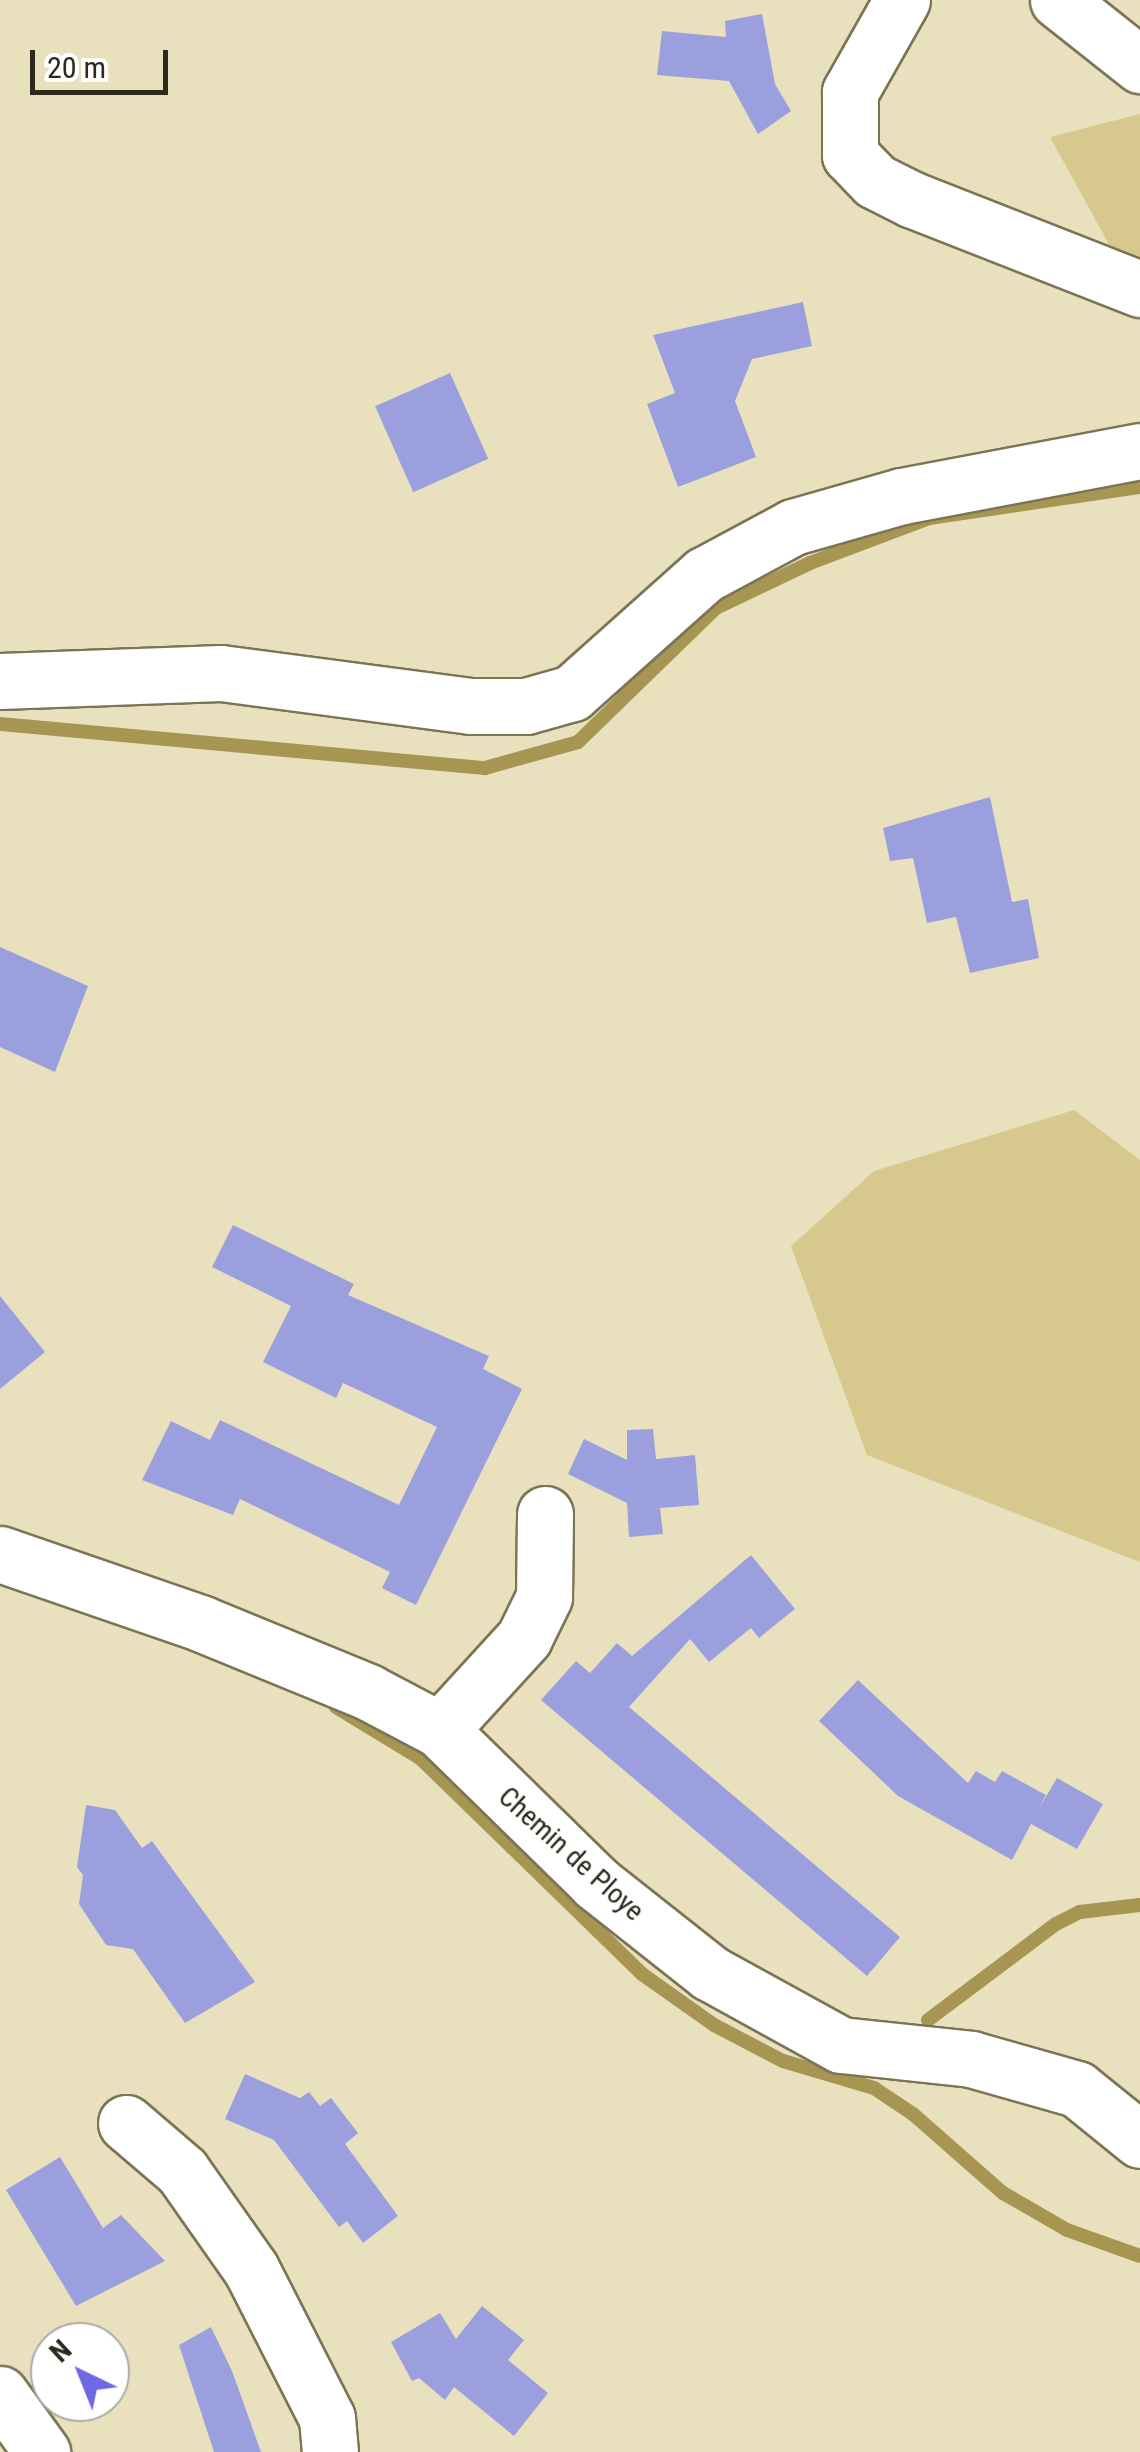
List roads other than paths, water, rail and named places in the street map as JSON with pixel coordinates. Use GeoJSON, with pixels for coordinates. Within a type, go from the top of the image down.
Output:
{"type":"FeatureCollection","features":[{"type":"Feature","properties":{"kind":"street"},"geometry":{"type":"LineString","coordinates":[[902,0],[850,92],[850,155],[875,181],[913,200],[1140,290]]}},
{"type":"Feature","properties":{"kind":"street"},"geometry":{"type":"LineString","coordinates":[[1058,0],[1140,65]]}},
{"type":"Feature","properties":{"kind":"street"},"geometry":{"type":"LineString","coordinates":[[0,681],[221,673],[471,706],[526,706],[572,692],[704,575],[793,527],[902,496],[1140,451]]}},
{"type":"Feature","properties":{"kind":"street"},"geometry":{"type":"LineString","coordinates":[[440,1730],[524,1638],[544,1597],[545,1514]]}},
{"type":"Feature","properties":{"kind":"street","name":"Chemin de Ploye"},"geometry":{"type":"LineString","coordinates":[[0,1554],[200,1624],[368,1692],[440,1730],[596,1883],[710,1973],[841,2045],[970,2059],[1076,2089],[1140,2140]]}},
{"type":"Feature","properties":{"kind":"street"},"geometry":{"type":"LineString","coordinates":[[126,2123],[182,2171],[251,2269],[327,2418],[330,2452]]}},
{"type":"Feature","properties":{"kind":"street"},"geometry":{"type":"LineString","coordinates":[[0,2394],[42,2452]]}},
{"type":"Feature","properties":{"kind":"waterway"},"geometry":{"type":"LineString","coordinates":[[0,724],[485,768],[578,742],[716,608],[810,563],[929,518],[1140,487]]}},
{"type":"Feature","properties":{"kind":"waterway"},"geometry":{"type":"LineString","coordinates":[[336,1707],[420,1758],[642,1974],[714,2025],[783,2061],[874,2088],[913,2114],[1003,2193],[1067,2230],[1140,2256]]}},
{"type":"Feature","properties":{"kind":"waterway"},"geometry":{"type":"LineString","coordinates":[[928,2020],[1056,1924],[1080,1912],[1140,1905]]}}]}
